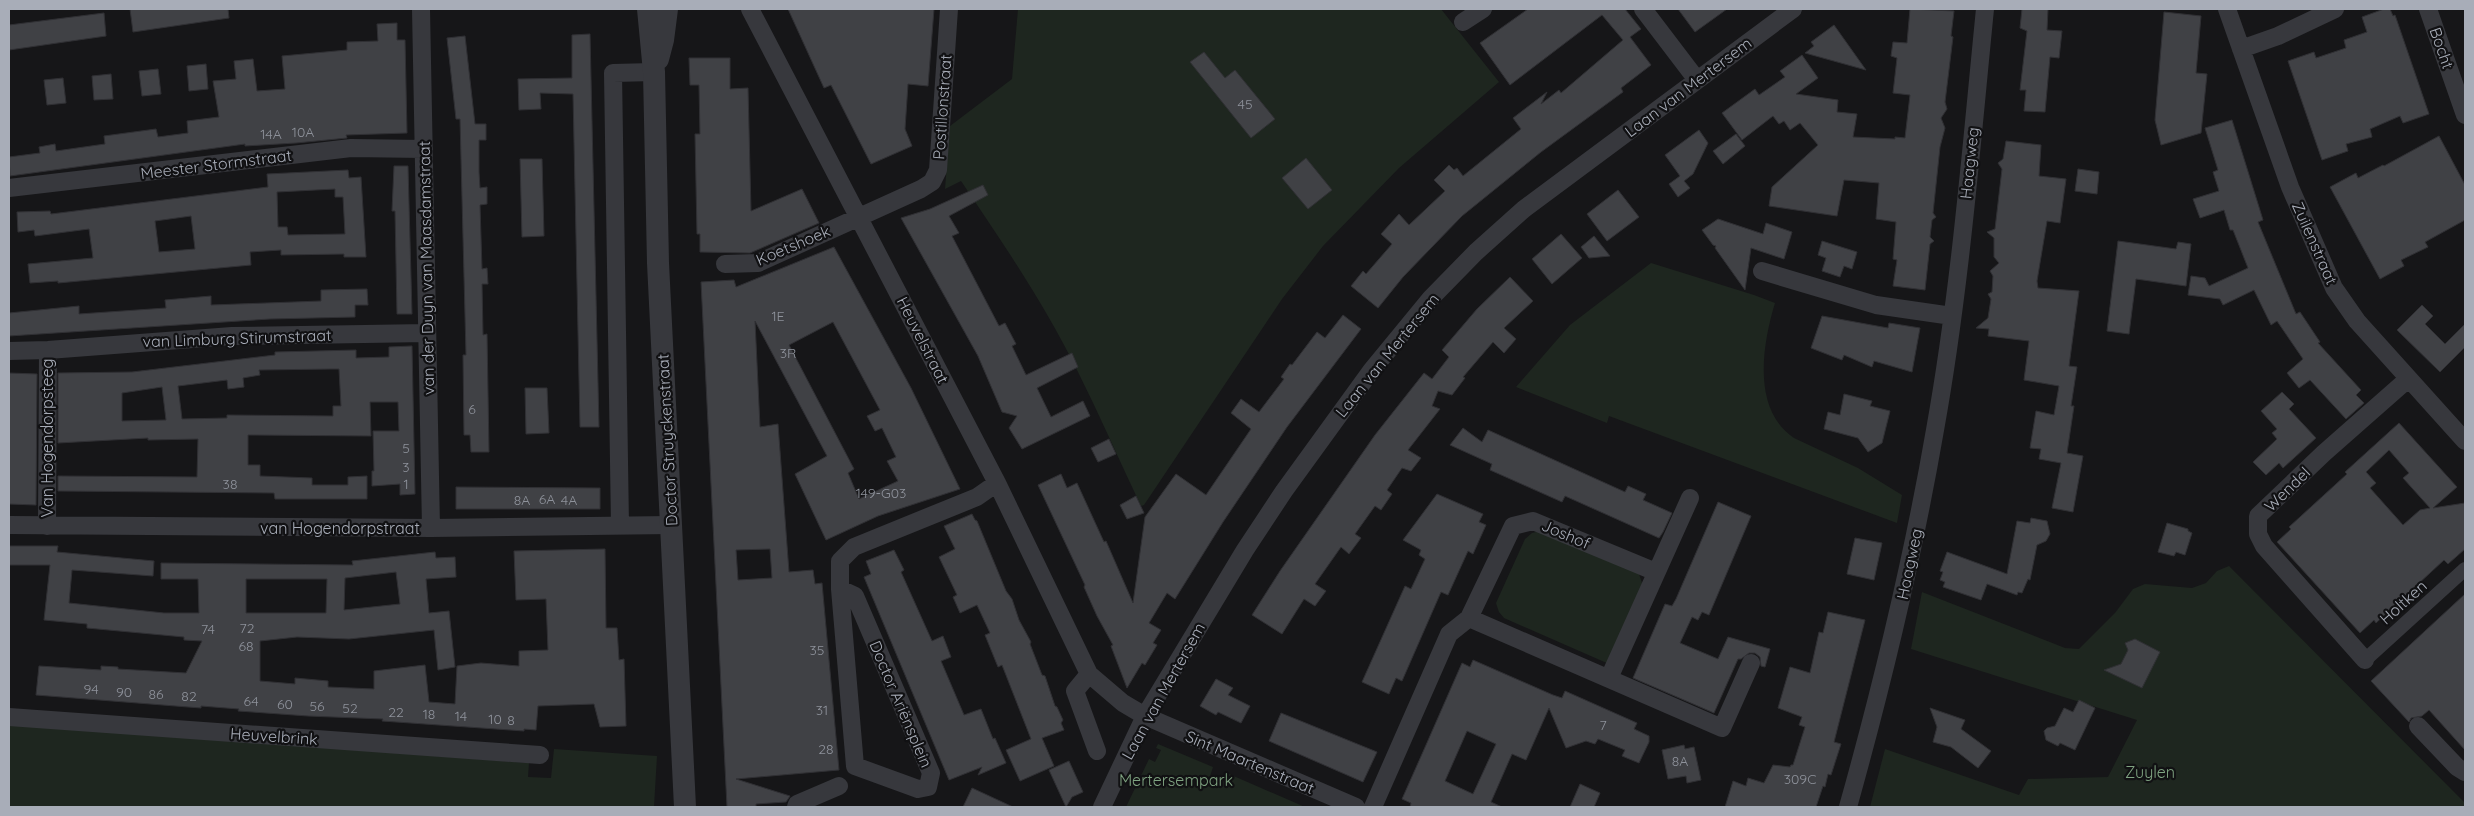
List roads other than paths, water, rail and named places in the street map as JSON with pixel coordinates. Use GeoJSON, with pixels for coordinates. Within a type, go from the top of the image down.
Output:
{"type":"FeatureCollection","features":[{"type":"Feature","properties":{"kind":"street","name":"van der Duyn van Maasdamstraat"},"geometry":{"type":"LineString","coordinates":[[421,9],[431,528]]}},
{"type":"Feature","properties":{"kind":"street","name":"Doctor Struyckenstraat"},"geometry":{"type":"LineString","coordinates":[[648,9],[654,72],[658,263],[685,807]]}},
{"type":"Feature","properties":{"kind":"street","name":"Doctor Struyckenstraat"},"geometry":{"type":"LineString","coordinates":[[654,72],[663,40],[666,9]]}},
{"type":"Feature","properties":{"kind":"street","name":"Heuvelstraat"},"geometry":{"type":"LineString","coordinates":[[750,9],[997,483],[1088,674],[1123,703],[1145,716]]}},
{"type":"Feature","properties":{"kind":"street","name":"Postillonstraat"},"geometry":{"type":"LineString","coordinates":[[859,217],[921,189],[932,182],[938,170],[949,9]]}},
{"type":"Feature","properties":{"kind":"street"},"geometry":{"type":"LineString","coordinates":[[1463,22],[1483,9]]}},
{"type":"Feature","properties":{"kind":"street"},"geometry":{"type":"LineString","coordinates":[[1643,9],[1697,80]]}},
{"type":"Feature","properties":{"kind":"street","name":"Laan van Mertersem"},"geometry":{"type":"LineString","coordinates":[[1102,807],[1145,716],[1210,605],[1284,491],[1371,371],[1431,298],[1476,252],[1524,209],[1793,9]]}},
{"type":"Feature","properties":{"kind":"street","name":"Haagweg"},"geometry":{"type":"LineString","coordinates":[[1848,807],[1881,686],[1915,538],[1936,429],[1952,316],[1985,9]]}},
{"type":"Feature","properties":{"kind":"street","name":"Zuilenstraat"},"geometry":{"type":"LineString","coordinates":[[2227,9],[2290,187],[2334,288],[2357,321],[2465,441]]}},
{"type":"Feature","properties":{"kind":"street"},"geometry":{"type":"LineString","coordinates":[[2241,49],[2278,36],[2334,9]]}},
{"type":"Feature","properties":{"kind":"street","name":"Bocht"},"geometry":{"type":"LineString","coordinates":[[2428,9],[2465,115]]}},
{"type":"Feature","properties":{"kind":"street"},"geometry":{"type":"LineString","coordinates":[[620,526],[614,72],[654,72]]}},
{"type":"Feature","properties":{"kind":"street","name":"Meester Stormstraat"},"geometry":{"type":"LineString","coordinates":[[9,188],[341,149],[424,149]]}},
{"type":"Feature","properties":{"kind":"street","name":"Koetshoek"},"geometry":{"type":"LineString","coordinates":[[725,264],[758,263],[859,217]]}},
{"type":"Feature","properties":{"kind":"street"},"geometry":{"type":"LineString","coordinates":[[1762,271],[1876,305],[1952,316]]}},
{"type":"Feature","properties":{"kind":"street","name":"van Limburg Stirumstraat"},"geometry":{"type":"LineString","coordinates":[[9,351],[48,350],[232,336],[427,333]]}},
{"type":"Feature","properties":{"kind":"street","name":"Van Hogendorpsteeg"},"geometry":{"type":"LineString","coordinates":[[47,526],[48,350]]}},
{"type":"Feature","properties":{"kind":"street","name":"Wendel"},"geometry":{"type":"LineString","coordinates":[[2365,660],[2264,546],[2258,534],[2258,516],[2324,453],[2408,379]]}},
{"type":"Feature","properties":{"kind":"street","name":"Doctor Ariënsplein"},"geometry":{"type":"LineString","coordinates":[[840,589],[855,596],[931,773],[928,787],[918,789],[855,766],[840,589],[840,560],[854,546],[977,496],[997,483]]}},
{"type":"Feature","properties":{"kind":"street"},"geometry":{"type":"LineString","coordinates":[[1609,678],[1690,498]]}},
{"type":"Feature","properties":{"kind":"street","name":"Joshof"},"geometry":{"type":"LineString","coordinates":[[1373,807],[1449,634],[1469,618],[1513,526],[1533,520],[1656,572]]}},
{"type":"Feature","properties":{"kind":"street","name":"van Hogendorpstraat"},"geometry":{"type":"LineString","coordinates":[[9,525],[431,528],[671,525]]}},
{"type":"Feature","properties":{"kind":"street","name":"Holtken"},"geometry":{"type":"LineString","coordinates":[[2365,660],[2465,569]]}},
{"type":"Feature","properties":{"kind":"street"},"geometry":{"type":"LineString","coordinates":[[1469,618],[1722,728],[1751,663]]}},
{"type":"Feature","properties":{"kind":"street"},"geometry":{"type":"LineString","coordinates":[[1088,674],[1075,691],[1097,752]]}},
{"type":"Feature","properties":{"kind":"street","name":"Sint Maartenstraat"},"geometry":{"type":"LineString","coordinates":[[1145,716],[1356,807]]}},
{"type":"Feature","properties":{"kind":"street","name":"Heuvelbrink"},"geometry":{"type":"LineString","coordinates":[[9,717],[540,756]]}},
{"type":"Feature","properties":{"kind":"street"},"geometry":{"type":"LineString","coordinates":[[2418,726],[2465,772]]}},
{"type":"Feature","properties":{"kind":"street"},"geometry":{"type":"LineString","coordinates":[[796,807],[797,804],[839,786]]}},
{"type":"Feature","properties":{"kind":"park label","name":"Zuylen"},"geometry":{"type":"Point","coordinates":[2150,772]}},
{"type":"Feature","properties":{"kind":"park label","name":"Mertersempark"},"geometry":{"type":"Point","coordinates":[1176,780]}}]}
